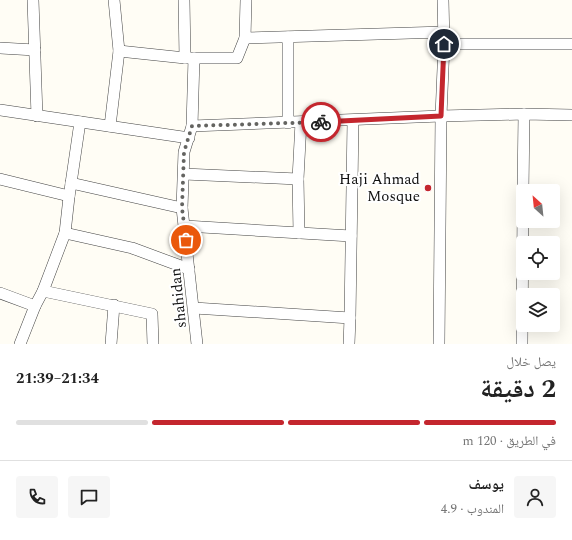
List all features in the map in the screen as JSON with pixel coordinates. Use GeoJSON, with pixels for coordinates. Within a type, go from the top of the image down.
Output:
{"type":"FeatureCollection","features":[{"type":"Feature","properties":{"kind":"street"},"geometry":{"type":"LineString","coordinates":[[33,0],[36,116]]}},
{"type":"Feature","properties":{"kind":"street"},"geometry":{"type":"LineString","coordinates":[[110,126],[118,51],[114,0]]}},
{"type":"Feature","properties":{"kind":"street","name":"shahidan"},"geometry":{"type":"LineString","coordinates":[[184,0],[189,58],[192,126],[184,152],[182,208],[197,344]]}},
{"type":"Feature","properties":{"kind":"street"},"geometry":{"type":"LineString","coordinates":[[118,51],[189,58],[237,58],[245,38],[246,0]]}},
{"type":"Feature","properties":{"kind":"street"},"geometry":{"type":"LineString","coordinates":[[439,344],[441,116],[444,44],[443,0]]}},
{"type":"Feature","properties":{"kind":"street"},"geometry":{"type":"LineString","coordinates":[[245,38],[444,32]]}},
{"type":"Feature","properties":{"kind":"street"},"geometry":{"type":"LineString","coordinates":[[288,37],[288,123]]}},
{"type":"Feature","properties":{"kind":"street"},"geometry":{"type":"LineString","coordinates":[[444,44],[572,44]]}},
{"type":"Feature","properties":{"kind":"street"},"geometry":{"type":"LineString","coordinates":[[0,48],[35,50]]}},
{"type":"Feature","properties":{"kind":"street"},"geometry":{"type":"LineString","coordinates":[[0,110],[189,138]]}},
{"type":"Feature","properties":{"kind":"street"},"geometry":{"type":"LineString","coordinates":[[192,126],[353,121],[441,116],[524,114],[572,115]]}},
{"type":"Feature","properties":{"kind":"street"},"geometry":{"type":"LineString","coordinates":[[523,184],[524,114]]}},
{"type":"Feature","properties":{"kind":"street"},"geometry":{"type":"LineString","coordinates":[[349,344],[353,121]]}},
{"type":"Feature","properties":{"kind":"street"},"geometry":{"type":"LineString","coordinates":[[20,344],[35,306],[44,291],[65,233],[80,122]]}},
{"type":"Feature","properties":{"kind":"street"},"geometry":{"type":"LineString","coordinates":[[299,233],[298,179],[301,122]]}},
{"type":"Feature","properties":{"kind":"street"},"geometry":{"type":"LineString","coordinates":[[184,174],[298,179]]}},
{"type":"Feature","properties":{"kind":"street"},"geometry":{"type":"LineString","coordinates":[[0,179],[69,196]]}},
{"type":"Feature","properties":{"kind":"street"},"geometry":{"type":"LineString","coordinates":[[71,183],[182,208]]}},
{"type":"Feature","properties":{"kind":"street"},"geometry":{"type":"LineString","coordinates":[[184,226],[351,236]]}},
{"type":"Feature","properties":{"kind":"street"},"geometry":{"type":"LineString","coordinates":[[522,344],[523,228]]}},
{"type":"Feature","properties":{"kind":"street"},"geometry":{"type":"LineString","coordinates":[[65,233],[132,248],[189,269]]}},
{"type":"Feature","properties":{"kind":"street"},"geometry":{"type":"LineString","coordinates":[[44,291],[152,314],[153,344]]}},
{"type":"Feature","properties":{"kind":"street"},"geometry":{"type":"LineString","coordinates":[[0,293],[35,306]]}},
{"type":"Feature","properties":{"kind":"street"},"geometry":{"type":"LineString","coordinates":[[111,344],[114,305]]}},
{"type":"Feature","properties":{"kind":"street"},"geometry":{"type":"LineString","coordinates":[[194,308],[350,318]]}},
{"type":"Feature","properties":{"kind":"way so far"},"geometry":{"type":"LineString","coordinates":[[186,240],[182,208],[184,152],[192,126],[321,122]]}},
{"type":"Feature","properties":{"kind":"place","name":"Haji Ahmad Mosque"},"geometry":{"type":"Point","coordinates":[428,188]}},
{"type":"Feature","properties":{"kind":"route"},"geometry":{"type":"LineString","coordinates":[[321,122],[441,116],[444,44]]}}]}
